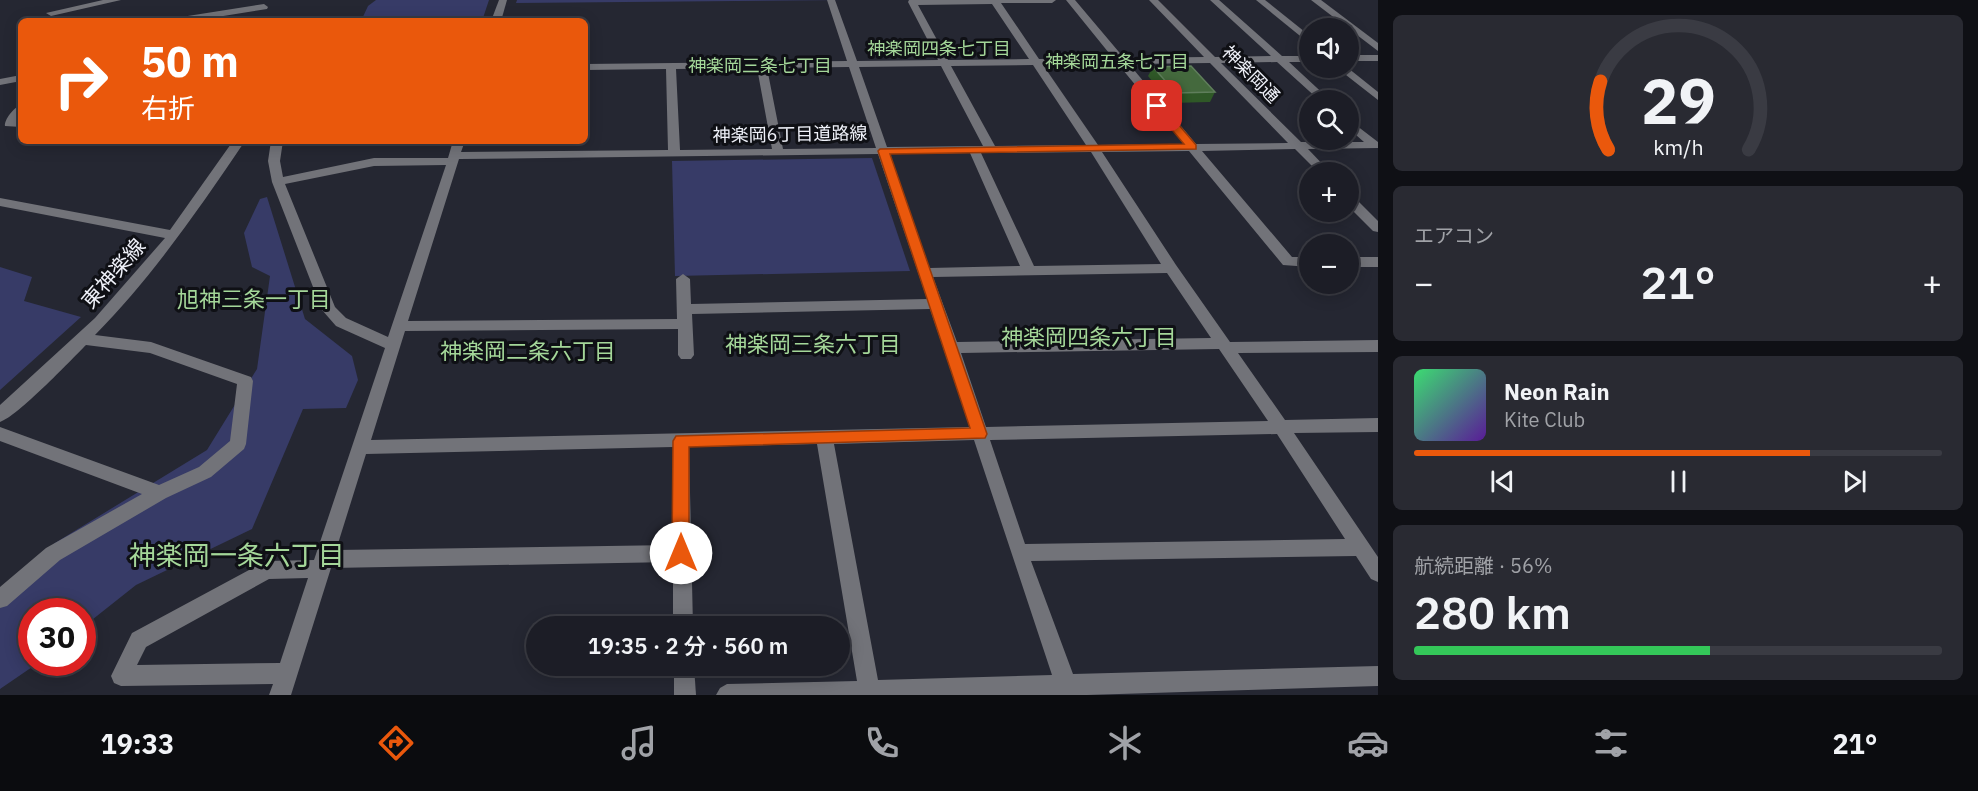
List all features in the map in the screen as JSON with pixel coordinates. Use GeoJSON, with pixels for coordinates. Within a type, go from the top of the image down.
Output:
{"type":"FeatureCollection","features":[{"type":"Feature","properties":{"kind":"street"},"geometry":{"type":"LineString","coordinates":[[51,0],[51,17],[117,0]]}},
{"type":"Feature","properties":{"kind":"street"},"geometry":{"type":"LineString","coordinates":[[497,18],[503,0]]}},
{"type":"Feature","properties":{"kind":"street"},"geometry":{"type":"LineString","coordinates":[[831,0],[924,273],[952,348],[1019,553],[1068,690]]}},
{"type":"Feature","properties":{"kind":"street"},"geometry":{"type":"LineString","coordinates":[[991,150],[912,3],[1052,0]]}},
{"type":"Feature","properties":{"kind":"street"},"geometry":{"type":"LineString","coordinates":[[1070,0],[1288,262],[1299,262]]}},
{"type":"Feature","properties":{"kind":"street","name":"神楽岡通"},"geometry":{"type":"LineString","coordinates":[[1153,0],[1314,162]]}},
{"type":"Feature","properties":{"kind":"street"},"geometry":{"type":"LineString","coordinates":[[1214,0],[1314,90]]}},
{"type":"Feature","properties":{"kind":"street"},"geometry":{"type":"LineString","coordinates":[[1260,0],[1299,31]]}},
{"type":"Feature","properties":{"kind":"street"},"geometry":{"type":"LineString","coordinates":[[1315,0],[1378,48]]}},
{"type":"Feature","properties":{"kind":"street"},"geometry":{"type":"LineString","coordinates":[[995,1],[1171,268],[1378,573]]}},
{"type":"Feature","properties":{"kind":"street"},"geometry":{"type":"LineString","coordinates":[[190,18],[265,3],[264,18]]}},
{"type":"Feature","properties":{"kind":"street"},"geometry":{"type":"LineString","coordinates":[[1359,58],[1378,58]]}},
{"type":"Feature","properties":{"kind":"street"},"geometry":{"type":"LineString","coordinates":[[588,67],[1299,59]]}},
{"type":"Feature","properties":{"kind":"street"},"geometry":{"type":"LineString","coordinates":[[671,66],[674,154]]}},
{"type":"Feature","properties":{"kind":"street"},"geometry":{"type":"LineString","coordinates":[[762,66],[778,152]]}},
{"type":"Feature","properties":{"kind":"street"},"geometry":{"type":"LineString","coordinates":[[1354,78],[1378,97]]}},
{"type":"Feature","properties":{"kind":"street"},"geometry":{"type":"LineString","coordinates":[[0,82],[18,79]]}},
{"type":"Feature","properties":{"kind":"street"},"geometry":{"type":"LineString","coordinates":[[18,112],[9,123],[18,124]]}},
{"type":"Feature","properties":{"kind":"street"},"geometry":{"type":"LineString","coordinates":[[1359,131],[1376,145]]}},
{"type":"Feature","properties":{"kind":"street","name":"東神楽線"},"geometry":{"type":"LineString","coordinates":[[0,415],[83,339],[132,287],[173,235],[237,144]]}},
{"type":"Feature","properties":{"kind":"street"},"geometry":{"type":"LineString","coordinates":[[277,144],[274,160],[278,182],[328,310],[341,322],[392,345]]}},
{"type":"Feature","properties":{"kind":"street"},"geometry":{"type":"LineString","coordinates":[[280,695],[458,144]]}},
{"type":"Feature","properties":{"kind":"street"},"geometry":{"type":"LineString","coordinates":[[567,155],[569,144]]}},
{"type":"Feature","properties":{"kind":"street","name":"神楽岡6丁目道路線"},"geometry":{"type":"LineString","coordinates":[[278,182],[374,162],[567,155],[1376,145]]}},
{"type":"Feature","properties":{"kind":"street"},"geometry":{"type":"LineString","coordinates":[[974,150],[1029,271]]}},
{"type":"Feature","properties":{"kind":"street"},"geometry":{"type":"LineString","coordinates":[[0,202],[173,235]]}},
{"type":"Feature","properties":{"kind":"street"},"geometry":{"type":"LineString","coordinates":[[1359,209],[1378,228]]}},
{"type":"Feature","properties":{"kind":"street"},"geometry":{"type":"LineString","coordinates":[[1359,262],[1378,262]]}},
{"type":"Feature","properties":{"kind":"street"},"geometry":{"type":"LineString","coordinates":[[924,273],[1171,268]]}},
{"type":"Feature","properties":{"kind":"street"},"geometry":{"type":"LineString","coordinates":[[684,279],[686,355]]}},
{"type":"Feature","properties":{"kind":"street"},"geometry":{"type":"LineString","coordinates":[[398,326],[935,304]]}},
{"type":"Feature","properties":{"kind":"street"},"geometry":{"type":"LineString","coordinates":[[0,599],[52,554],[160,493],[205,472],[238,444],[245,381],[151,348],[83,339]]}},
{"type":"Feature","properties":{"kind":"street"},"geometry":{"type":"LineString","coordinates":[[952,348],[1378,346]]}},
{"type":"Feature","properties":{"kind":"street"},"geometry":{"type":"LineString","coordinates":[[359,447],[1378,425]]}},
{"type":"Feature","properties":{"kind":"street"},"geometry":{"type":"LineString","coordinates":[[0,434],[160,493]]}},
{"type":"Feature","properties":{"kind":"street"},"geometry":{"type":"LineString","coordinates":[[824,437],[870,693]]}},
{"type":"Feature","properties":{"kind":"street"},"geometry":{"type":"LineString","coordinates":[[681,441],[683,616]]}},
{"type":"Feature","properties":{"kind":"street"},"geometry":{"type":"LineString","coordinates":[[1019,553],[1360,547]]}},
{"type":"Feature","properties":{"kind":"street"},"geometry":{"type":"LineString","coordinates":[[287,673],[121,676],[139,640],[267,570],[322,564],[681,553]]}},
{"type":"Feature","properties":{"kind":"street"},"geometry":{"type":"LineString","coordinates":[[684,676],[685,695]]}},
{"type":"Feature","properties":{"kind":"street"},"geometry":{"type":"LineString","coordinates":[[727,695],[1068,690],[1378,676]]}},
{"type":"Feature","properties":{"kind":"shaded area"},"geometry":{"type":"Polygon","coordinates":[[[376,0],[489,0],[483,18],[362,18],[368,6],[376,0]]]}},
{"type":"Feature","properties":{"kind":"shaded area"},"geometry":{"type":"Polygon","coordinates":[[[517,0],[843,0],[516,3],[517,0]]]}},
{"type":"Feature","properties":{"kind":"shaded area"},"geometry":{"type":"Polygon","coordinates":[[[872,158],[910,271],[675,276],[672,161],[872,158]]]}},
{"type":"Feature","properties":{"kind":"shaded area"},"geometry":{"type":"Polygon","coordinates":[[[267,197],[305,319],[352,356],[358,380],[346,408],[303,409],[252,529],[136,585],[96,617],[96,598],[18,598],[19,676],[0,689],[0,592],[55,543],[207,450],[257,369],[270,276],[252,267],[244,233],[260,199],[267,197]]]}},
{"type":"Feature","properties":{"kind":"shaded area"},"geometry":{"type":"Polygon","coordinates":[[[0,267],[32,277],[24,301],[81,317],[0,390],[0,267]]]}},
{"type":"Feature","properties":{"kind":"building"},"geometry":{"type":"Polygon","coordinates":[[[1191,66],[1215,92],[1176,93],[1153,67],[1191,66]]]}},
{"type":"Feature","properties":{"kind":"district","name":"神楽岡四条七丁目"},"geometry":{"type":"Point","coordinates":[939,48]}},
{"type":"Feature","properties":{"kind":"district","name":"神楽岡五条七丁目"},"geometry":{"type":"Point","coordinates":[1117,61]}},
{"type":"Feature","properties":{"kind":"district","name":"神楽岡三条七丁目"},"geometry":{"type":"Point","coordinates":[760,65]}},
{"type":"Feature","properties":{"kind":"district","name":"旭神三条一丁目"},"geometry":{"type":"Point","coordinates":[254,298]}},
{"type":"Feature","properties":{"kind":"district","name":"神楽岡四条六丁目"},"geometry":{"type":"Point","coordinates":[1089,336]}},
{"type":"Feature","properties":{"kind":"district","name":"神楽岡三条六丁目"},"geometry":{"type":"Point","coordinates":[813,343]}},
{"type":"Feature","properties":{"kind":"district","name":"神楽岡二条六丁目"},"geometry":{"type":"Point","coordinates":[528,350]}},
{"type":"Feature","properties":{"kind":"district","name":"神楽岡一条六丁目"},"geometry":{"type":"Point","coordinates":[237,554]}},
{"type":"Feature","properties":{"kind":"route"},"geometry":{"type":"LineString","coordinates":[[681,553],[681,441],[980,434],[883,151],[1192,147],[1157,106]]}}]}
